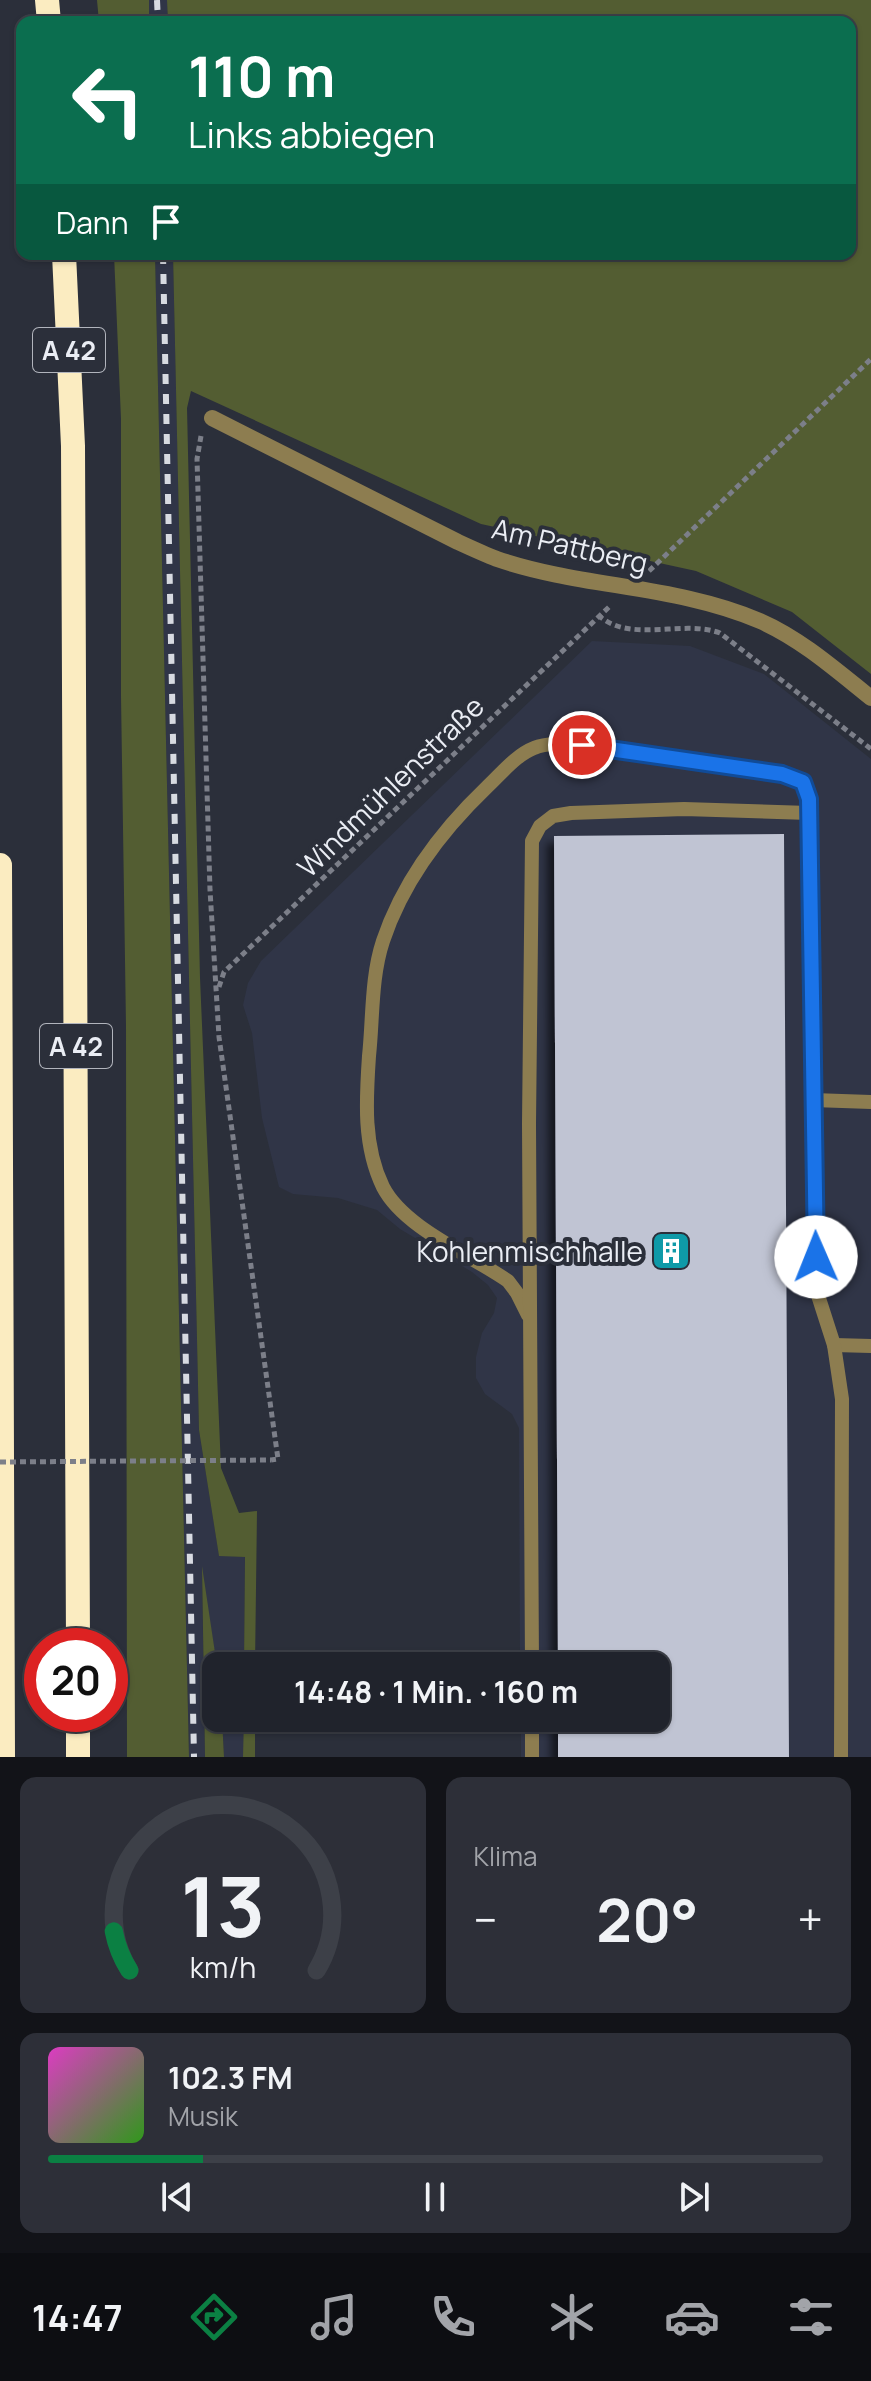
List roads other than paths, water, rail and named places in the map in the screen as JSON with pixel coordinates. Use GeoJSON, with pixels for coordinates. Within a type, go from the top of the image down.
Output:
{"type":"FeatureCollection","features":[{"type":"Feature","properties":{"kind":"highway","name":"A 42"},"geometry":{"type":"LineString","coordinates":[[64,260],[73,446],[78,1628]]}},
{"type":"Feature","properties":{"kind":"highway","name":"A 42"},"geometry":{"type":"LineString","coordinates":[[0,865],[3,1757]]}},
{"type":"Feature","properties":{"kind":"highway"},"geometry":{"type":"LineString","coordinates":[[78,1732],[78,1757]]}},
{"type":"Feature","properties":{"kind":"street","name":"Am Pattberg"},"geometry":{"type":"LineString","coordinates":[[212,418],[497,559],[730,609],[761,622],[804,645],[871,698]]}},
{"type":"Feature","properties":{"kind":"lane"},"geometry":{"type":"LineString","coordinates":[[531,1323],[508,1281],[398,1207],[384,1189],[372,1159],[367,1127],[367,1083],[377,970],[397,906],[439,838],[467,806],[518,758],[534,748],[554,744],[582,745],[782,774],[803,782],[809,799],[816,1289],[834,1345],[842,1399],[841,1757]]}},
{"type":"Feature","properties":{"kind":"lane"},"geometry":{"type":"LineString","coordinates":[[532,1652],[532,841],[540,826],[553,816],[571,813],[684,809],[809,813]]}},
{"type":"Feature","properties":{"kind":"lane"},"geometry":{"type":"LineString","coordinates":[[813,1100],[871,1102]]}},
{"type":"Feature","properties":{"kind":"lane"},"geometry":{"type":"LineString","coordinates":[[834,1345],[871,1346]]}},
{"type":"Feature","properties":{"kind":"lane"},"geometry":{"type":"LineString","coordinates":[[532,1732],[532,1757]]}},
{"type":"Feature","properties":{"kind":"railway"},"geometry":{"type":"LineString","coordinates":[[157,0],[158,16]]}},
{"type":"Feature","properties":{"kind":"railway"},"geometry":{"type":"LineString","coordinates":[[163,260],[194,1757]]}},
{"type":"Feature","properties":{"kind":"place","name":"Kohlenmischhalle"},"geometry":{"type":"Point","coordinates":[671,1251]}}]}
